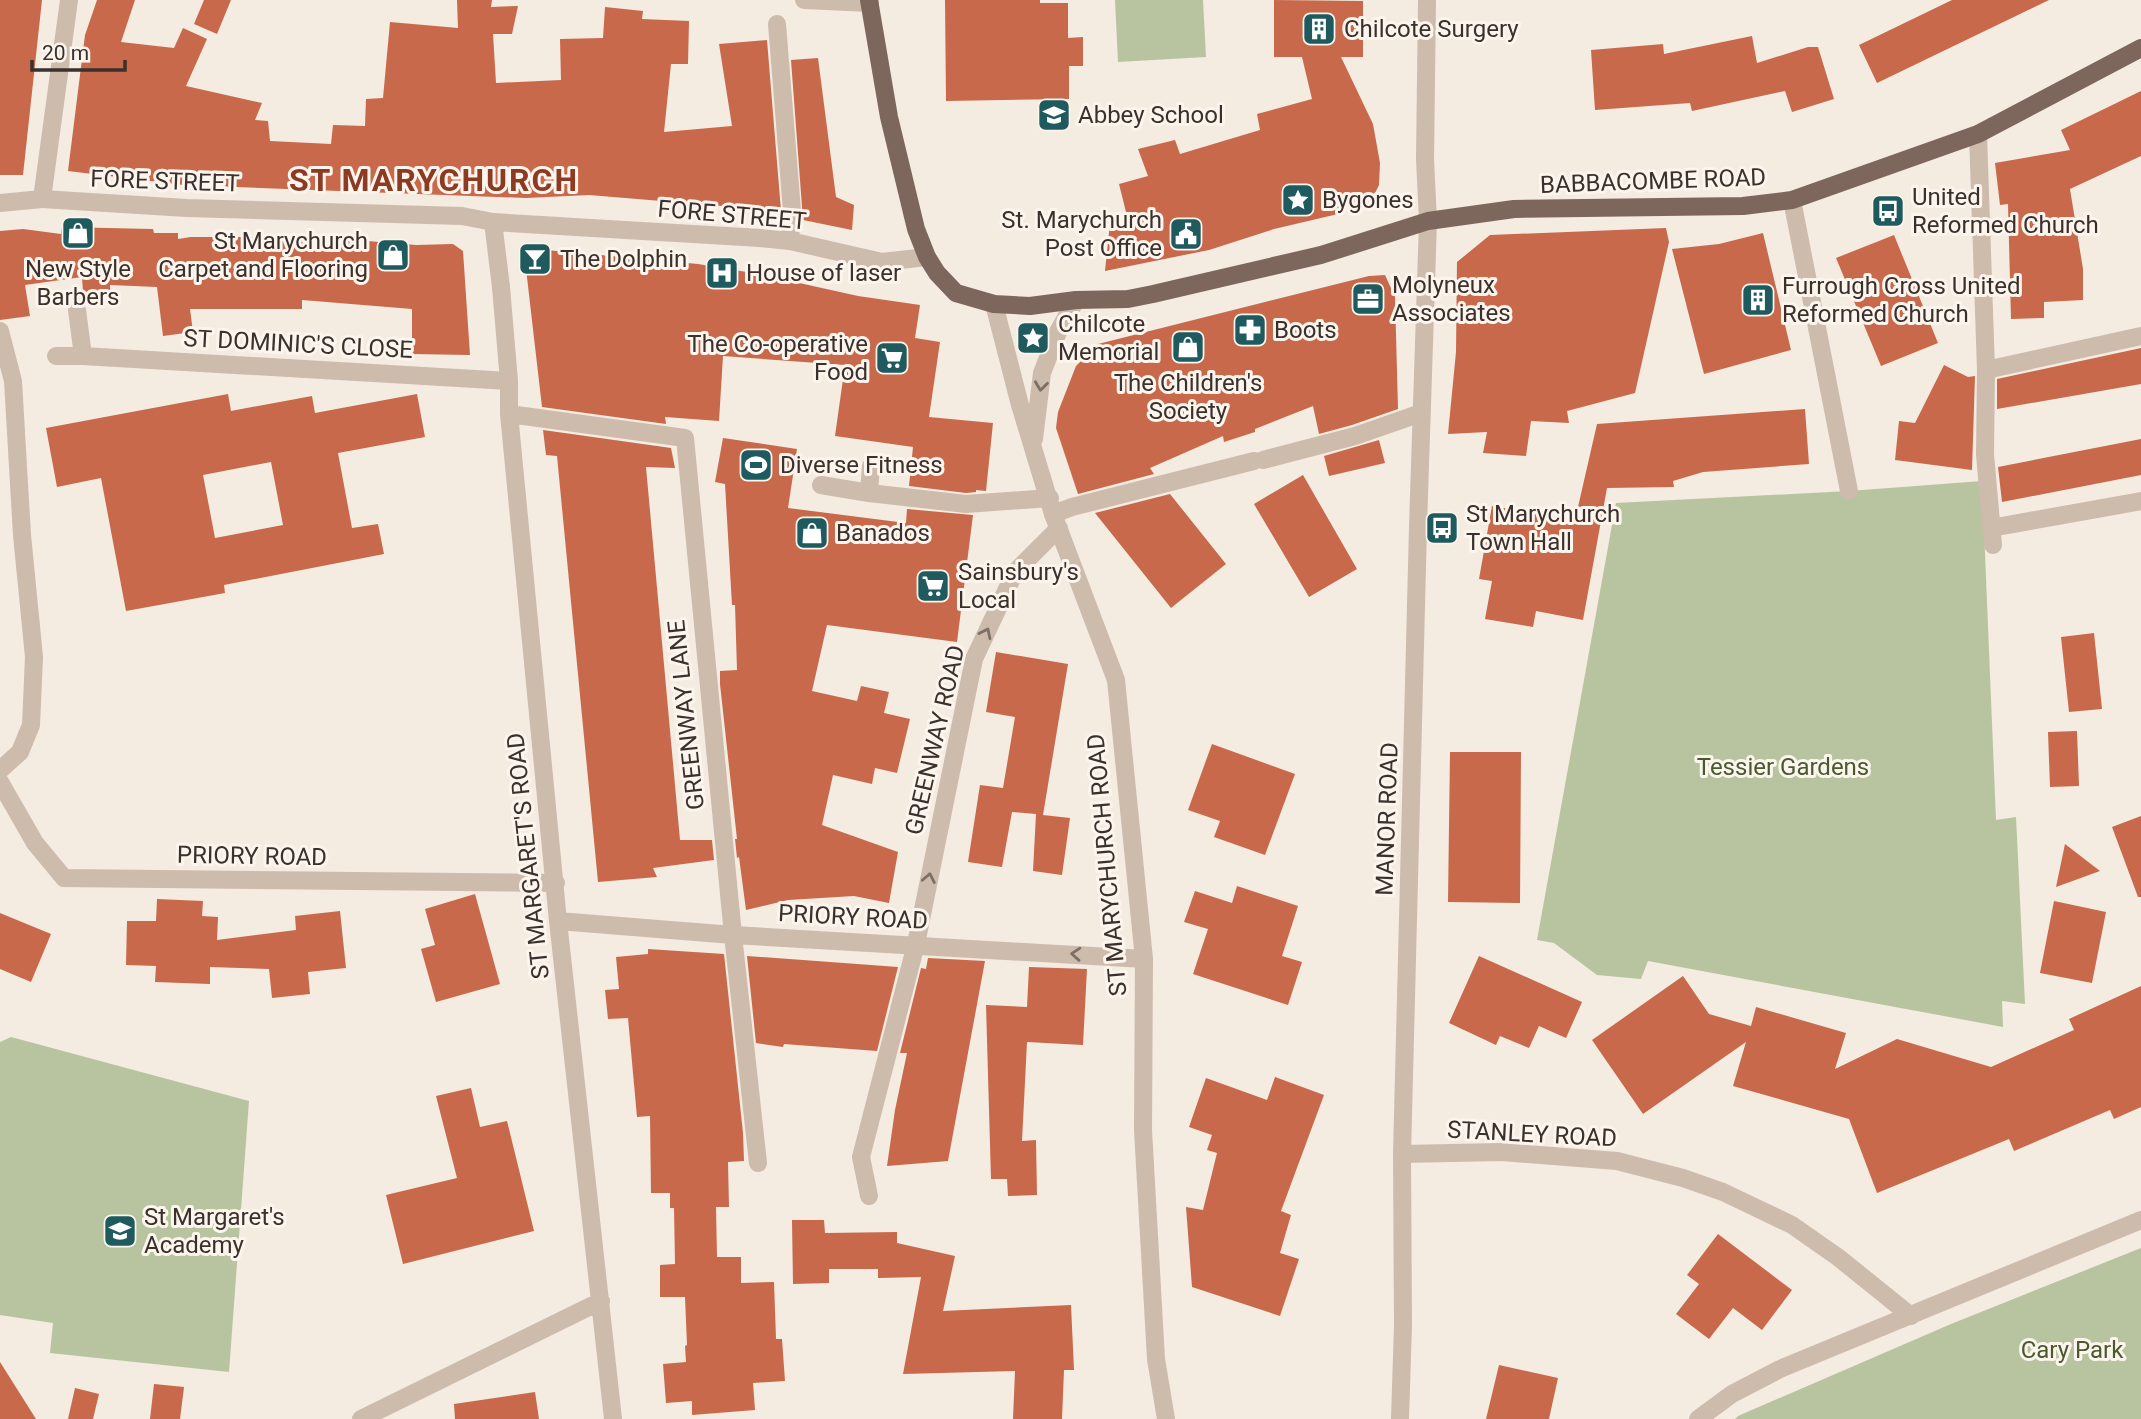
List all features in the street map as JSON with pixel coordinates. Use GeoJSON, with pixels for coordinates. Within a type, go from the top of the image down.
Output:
{"type":"FeatureCollection","features":[{"type":"Feature","properties":{"kind":"main road"},"geometry":{"type":"LineString","coordinates":[[870,1],[889,117],[916,229],[927,257],[937,273],[956,293],[994,304],[1030,306],[1076,300],[1128,299],[1321,255],[1429,221]]}},
{"type":"Feature","properties":{"kind":"main road","name":"BABBACOMBE ROAD"},"geometry":{"type":"LineString","coordinates":[[1429,221],[1514,209],[1743,206],[1792,200],[1978,134],[2141,48]]}},
{"type":"Feature","properties":{"kind":"street"},"geometry":{"type":"LineString","coordinates":[[42,200],[69,0]]}},
{"type":"Feature","properties":{"kind":"street"},"geometry":{"type":"LineString","coordinates":[[804,0],[870,1]]}},
{"type":"Feature","properties":{"kind":"street","name":"MANOR ROAD"},"geometry":{"type":"LineString","coordinates":[[1400,1419],[1403,1325],[1402,1154],[1421,413],[1429,221],[1425,159],[1427,0]]}},
{"type":"Feature","properties":{"kind":"street"},"geometry":{"type":"LineString","coordinates":[[777,24],[792,211],[790,242]]}},
{"type":"Feature","properties":{"kind":"street"},"geometry":{"type":"LineString","coordinates":[[1978,134],[1986,370],[1985,454],[1992,536],[2141,501]]}},
{"type":"Feature","properties":{"kind":"street","name":"FORE STREET"},"geometry":{"type":"LineString","coordinates":[[0,203],[42,200],[187,208],[462,216],[493,222],[760,238],[882,262],[927,257]]}},
{"type":"Feature","properties":{"kind":"street"},"geometry":{"type":"LineString","coordinates":[[1792,200],[1849,491]]}},
{"type":"Feature","properties":{"kind":"street","name":"ST MARGARET'S ROAD"},"geometry":{"type":"LineString","coordinates":[[493,222],[558,921],[613,1419]]}},
{"type":"Feature","properties":{"kind":"street","name":"ST MARYCHURCH ROAD"},"geometry":{"type":"LineString","coordinates":[[1033,446],[1042,373],[1058,332],[1076,300]]}},
{"type":"Feature","properties":{"kind":"street","name":"ST MARYCHURCH ROAD"},"geometry":{"type":"LineString","coordinates":[[994,304],[1054,513],[1116,680],[1144,958],[1143,1130],[1156,1359],[1166,1419]]}},
{"type":"Feature","properties":{"kind":"street"},"geometry":{"type":"LineString","coordinates":[[77,310],[83,356]]}},
{"type":"Feature","properties":{"kind":"street"},"geometry":{"type":"LineString","coordinates":[[0,331],[13,381],[22,535],[34,657],[31,724],[20,752],[0,770]]}},
{"type":"Feature","properties":{"kind":"street"},"geometry":{"type":"LineString","coordinates":[[1986,370],[2141,336]]}},
{"type":"Feature","properties":{"kind":"street","name":"ST DOMINIC'S CLOSE"},"geometry":{"type":"LineString","coordinates":[[56,356],[509,381]]}},
{"type":"Feature","properties":{"kind":"street"},"geometry":{"type":"LineString","coordinates":[[821,485],[869,493],[1054,513],[1355,436],[1421,413]]}},
{"type":"Feature","properties":{"kind":"street","name":"GREENWAY LANE"},"geometry":{"type":"LineString","coordinates":[[509,414],[685,438],[758,1163]]}},
{"type":"Feature","properties":{"kind":"street"},"geometry":{"type":"LineString","coordinates":[[869,493],[871,466]]}},
{"type":"Feature","properties":{"kind":"street","name":"GREENWAY ROAD"},"geometry":{"type":"LineString","coordinates":[[869,1196],[861,1157],[916,944],[974,659],[1015,572],[1054,513]]}},
{"type":"Feature","properties":{"kind":"street","name":"PRIORY ROAD"},"geometry":{"type":"LineString","coordinates":[[0,782],[34,843],[64,878],[556,883]]}},
{"type":"Feature","properties":{"kind":"street","name":"PRIORY ROAD"},"geometry":{"type":"LineString","coordinates":[[558,921],[1144,958]]}},
{"type":"Feature","properties":{"kind":"street","name":"STANLEY ROAD"},"geometry":{"type":"LineString","coordinates":[[1402,1154],[1502,1152],[1617,1161],[1683,1178],[1723,1192],[1792,1225],[1839,1258],[1911,1316]]}},
{"type":"Feature","properties":{"kind":"street"},"geometry":{"type":"LineString","coordinates":[[1698,1419],[1732,1394],[1780,1369],[2141,1220]]}},
{"type":"Feature","properties":{"kind":"street"},"geometry":{"type":"LineString","coordinates":[[361,1419],[383,1414],[601,1301]]}},
{"type":"Feature","properties":{"kind":"green space"},"geometry":{"type":"Polygon","coordinates":[[[1115,0],[1203,0],[1206,57],[1118,62],[1115,0]]]}},
{"type":"Feature","properties":{"kind":"green space","name":"Tessier Gardens"},"geometry":{"type":"Polygon","coordinates":[[[1982,481],[1996,820],[2016,817],[2025,1004],[2002,1001],[2003,1027],[1648,961],[1641,979],[1597,975],[1554,943],[1537,940],[1616,503],[1982,481]]]}},
{"type":"Feature","properties":{"kind":"green space","name":"St Margaret's Academy"},"geometry":{"type":"Polygon","coordinates":[[[11,1037],[249,1101],[229,1372],[50,1353],[53,1323],[0,1315],[0,1042],[11,1037]]]}},
{"type":"Feature","properties":{"kind":"green space","name":"Cary Park"},"geometry":{"type":"Polygon","coordinates":[[[2141,1248],[2141,1419],[1735,1419],[1951,1324],[2141,1248]]]}},
{"type":"Feature","properties":{"kind":"building"},"geometry":{"type":"Polygon","coordinates":[[[0,0],[42,0],[23,175],[0,175],[0,0]]]}},
{"type":"Feature","properties":{"kind":"building"},"geometry":{"type":"Polygon","coordinates":[[[97,0],[135,0],[121,42],[174,48],[183,28],[207,39],[186,86],[262,103],[255,120],[268,121],[270,141],[331,144],[333,125],[365,126],[366,99],[383,98],[390,22],[458,28],[457,0],[492,0],[491,7],[518,6],[512,34],[493,34],[496,83],[561,80],[560,39],[603,38],[605,7],[643,11],[642,19],[689,21],[688,64],[671,64],[664,132],[732,126],[719,44],[767,40],[781,211],[589,195],[526,198],[183,185],[68,171],[85,35],[97,0]]]}},
{"type":"Feature","properties":{"kind":"building"},"geometry":{"type":"Polygon","coordinates":[[[204,0],[231,0],[217,34],[194,24],[204,0]]]}},
{"type":"Feature","properties":{"kind":"building"},"geometry":{"type":"Polygon","coordinates":[[[945,0],[1040,0],[1040,3],[1068,3],[1068,38],[1083,37],[1083,66],[1069,66],[1069,99],[946,101],[945,0]]]}},
{"type":"Feature","properties":{"kind":"building"},"geometry":{"type":"Polygon","coordinates":[[[1274,0],[1363,1],[1363,57],[1341,57],[1373,124],[1380,163],[1379,185],[1373,197],[1338,208],[1338,214],[1274,229],[1209,250],[1105,271],[1110,223],[1128,220],[1119,184],[1148,176],[1138,149],[1175,140],[1180,154],[1260,130],[1257,114],[1312,99],[1302,57],[1274,57],[1274,0]]]}},
{"type":"Feature","properties":{"kind":"building"},"geometry":{"type":"Polygon","coordinates":[[[1952,0],[2049,0],[1877,83],[1859,45],[1952,0]]]}},
{"type":"Feature","properties":{"kind":"building"},"geometry":{"type":"Polygon","coordinates":[[[1752,36],[1757,63],[1808,47],[1818,47],[1834,99],[1792,112],[1785,91],[1692,111],[1690,103],[1595,110],[1591,50],[1663,44],[1664,54],[1752,36]]]}},
{"type":"Feature","properties":{"kind":"building"},"geometry":{"type":"Polygon","coordinates":[[[818,58],[836,197],[854,205],[852,230],[803,220],[791,60],[818,58]]]}},
{"type":"Feature","properties":{"kind":"building"},"geometry":{"type":"Polygon","coordinates":[[[2141,91],[2141,156],[2070,189],[2083,269],[2083,300],[2044,302],[2044,318],[2011,319],[2008,204],[2000,205],[1995,163],[2070,150],[2061,130],[2141,91]]]}},
{"type":"Feature","properties":{"kind":"building"},"geometry":{"type":"Polygon","coordinates":[[[62,227],[153,229],[154,233],[178,233],[178,239],[319,237],[416,245],[453,244],[463,251],[470,355],[412,354],[412,309],[302,300],[302,309],[190,309],[193,332],[163,336],[157,287],[110,285],[110,294],[83,292],[82,277],[25,285],[30,316],[0,320],[0,231],[23,229],[61,234],[62,227]]]}},
{"type":"Feature","properties":{"kind":"building"},"geometry":{"type":"Polygon","coordinates":[[[1666,228],[1669,242],[1635,393],[1567,411],[1569,423],[1531,421],[1526,456],[1483,453],[1487,432],[1448,434],[1456,352],[1457,262],[1490,235],[1666,228]]]}},
{"type":"Feature","properties":{"kind":"building","name":"Furrough Cross United Reformed Church"},"geometry":{"type":"Polygon","coordinates":[[[1763,233],[1791,350],[1704,374],[1672,249],[1719,244],[1763,233]]]}},
{"type":"Feature","properties":{"kind":"building"},"geometry":{"type":"Polygon","coordinates":[[[1894,235],[1938,343],[1881,366],[1836,258],[1894,235]]]}},
{"type":"Feature","properties":{"kind":"building"},"geometry":{"type":"Polygon","coordinates":[[[535,249],[698,264],[759,274],[858,296],[920,305],[915,338],[940,342],[929,417],[993,423],[986,491],[966,493],[909,486],[913,447],[835,436],[845,365],[723,356],[719,421],[665,417],[666,424],[542,407],[525,260],[535,249]]]}},
{"type":"Feature","properties":{"kind":"building"},"geometry":{"type":"Polygon","coordinates":[[[1385,275],[1395,297],[1398,409],[1319,434],[1313,406],[1255,429],[1255,432],[1224,442],[1223,436],[1150,468],[1154,474],[1078,494],[1056,428],[1058,412],[1076,366],[1098,344],[1369,276],[1385,275]]]}},
{"type":"Feature","properties":{"kind":"building"},"geometry":{"type":"Polygon","coordinates":[[[2141,348],[2141,384],[1997,409],[1997,379],[2141,348]]]}},
{"type":"Feature","properties":{"kind":"building"},"geometry":{"type":"Polygon","coordinates":[[[1944,365],[1968,377],[1975,376],[1972,470],[1895,460],[1899,421],[1915,423],[1944,365]]]}},
{"type":"Feature","properties":{"kind":"building"},"geometry":{"type":"Polygon","coordinates":[[[228,394],[231,411],[312,396],[315,413],[417,394],[425,437],[338,453],[352,528],[378,524],[384,554],[224,585],[225,593],[126,611],[101,478],[57,487],[46,428],[228,394]],[[271,462],[203,475],[215,538],[283,525],[271,462]]]}},
{"type":"Feature","properties":{"kind":"building"},"geometry":{"type":"Polygon","coordinates":[[[1805,409],[1809,464],[1703,472],[1673,481],[1674,487],[1607,488],[1583,620],[1536,611],[1533,627],[1485,619],[1492,581],[1479,579],[1492,506],[1575,520],[1597,424],[1805,409]]]}},
{"type":"Feature","properties":{"kind":"building"},"geometry":{"type":"Polygon","coordinates":[[[543,430],[671,448],[675,468],[646,467],[680,840],[712,840],[714,860],[653,868],[657,877],[598,882],[557,456],[546,455],[543,430]]]}},
{"type":"Feature","properties":{"kind":"building"},"geometry":{"type":"Polygon","coordinates":[[[723,438],[797,449],[788,508],[906,523],[907,509],[973,515],[957,642],[827,625],[812,691],[857,701],[861,686],[889,692],[884,713],[910,719],[897,773],[875,768],[872,784],[833,775],[822,825],[898,852],[889,903],[854,896],[788,900],[746,910],[739,857],[737,858],[720,684],[720,671],[737,670],[735,605],[732,605],[725,484],[715,482],[723,438]]]}},
{"type":"Feature","properties":{"kind":"building"},"geometry":{"type":"Polygon","coordinates":[[[2141,439],[2141,475],[2002,502],[1998,467],[2141,439]]]}},
{"type":"Feature","properties":{"kind":"building"},"geometry":{"type":"Polygon","coordinates":[[[1379,440],[1385,463],[1329,476],[1324,456],[1379,440]]]}},
{"type":"Feature","properties":{"kind":"building"},"geometry":{"type":"Polygon","coordinates":[[[1303,475],[1357,569],[1309,597],[1254,504],[1303,475]]]}},
{"type":"Feature","properties":{"kind":"building"},"geometry":{"type":"Polygon","coordinates":[[[1170,494],[1226,564],[1171,608],[1095,513],[1170,494]]]}},
{"type":"Feature","properties":{"kind":"building"},"geometry":{"type":"Polygon","coordinates":[[[2094,633],[2102,709],[2069,712],[2061,637],[2094,633]]]}},
{"type":"Feature","properties":{"kind":"building"},"geometry":{"type":"Polygon","coordinates":[[[996,652],[1068,664],[1043,815],[1070,818],[1062,875],[1033,871],[1036,814],[1012,812],[1002,867],[968,862],[980,785],[1003,788],[1015,717],[986,712],[996,652]]]}},
{"type":"Feature","properties":{"kind":"building"},"geometry":{"type":"Polygon","coordinates":[[[2077,731],[2079,786],[2050,787],[2048,732],[2077,731]]]}},
{"type":"Feature","properties":{"kind":"building"},"geometry":{"type":"Polygon","coordinates":[[[1212,744],[1295,774],[1265,855],[1214,837],[1220,821],[1188,810],[1212,744]]]}},
{"type":"Feature","properties":{"kind":"building"},"geometry":{"type":"Polygon","coordinates":[[[1450,752],[1521,752],[1520,903],[1448,902],[1450,752]]]}},
{"type":"Feature","properties":{"kind":"building"},"geometry":{"type":"Polygon","coordinates":[[[2141,816],[2141,897],[2138,897],[2112,827],[2141,816]]]}},
{"type":"Feature","properties":{"kind":"building"},"geometry":{"type":"Polygon","coordinates":[[[2065,844],[2100,871],[2056,887],[2065,844]]]}},
{"type":"Feature","properties":{"kind":"building"},"geometry":{"type":"Polygon","coordinates":[[[1237,886],[1298,906],[1282,956],[1302,962],[1288,1005],[1193,974],[1208,929],[1184,922],[1195,891],[1232,903],[1237,886]]]}},
{"type":"Feature","properties":{"kind":"building"},"geometry":{"type":"Polygon","coordinates":[[[475,894],[500,984],[436,1002],[421,949],[435,945],[425,909],[475,894]]]}},
{"type":"Feature","properties":{"kind":"building"},"geometry":{"type":"Polygon","coordinates":[[[157,899],[203,901],[202,916],[218,917],[217,940],[296,930],[295,916],[340,911],[346,968],[308,972],[310,994],[272,998],[269,969],[210,967],[210,984],[155,982],[156,966],[126,965],[127,921],[156,921],[157,899]]]}},
{"type":"Feature","properties":{"kind":"building"},"geometry":{"type":"Polygon","coordinates":[[[2054,901],[2106,912],[2092,983],[2040,973],[2054,901]]]}},
{"type":"Feature","properties":{"kind":"building"},"geometry":{"type":"Polygon","coordinates":[[[0,913],[51,934],[31,982],[0,969],[0,913]]]}},
{"type":"Feature","properties":{"kind":"building"},"geometry":{"type":"Polygon","coordinates":[[[648,949],[724,954],[744,1161],[728,1162],[729,1207],[716,1207],[717,1257],[741,1257],[741,1283],[774,1282],[776,1339],[782,1339],[785,1381],[753,1383],[755,1410],[692,1415],[692,1401],[666,1403],[663,1364],[686,1362],[687,1345],[685,1297],[660,1297],[660,1265],[675,1264],[674,1208],[670,1208],[670,1193],[651,1193],[650,1116],[637,1117],[628,1018],[608,1019],[605,990],[619,989],[616,957],[648,954],[648,949]]]}},
{"type":"Feature","properties":{"kind":"building"},"geometry":{"type":"Polygon","coordinates":[[[747,956],[898,967],[877,1051],[784,1044],[783,1047],[756,1043],[747,956]]]}},
{"type":"Feature","properties":{"kind":"building"},"geometry":{"type":"Polygon","coordinates":[[[1479,956],[1582,1002],[1566,1038],[1539,1026],[1529,1048],[1500,1036],[1496,1045],[1449,1023],[1479,956]]]}},
{"type":"Feature","properties":{"kind":"building"},"geometry":{"type":"Polygon","coordinates":[[[928,958],[985,961],[948,1161],[887,1166],[907,1053],[900,1053],[921,968],[926,969],[928,958]]]}},
{"type":"Feature","properties":{"kind":"building"},"geometry":{"type":"Polygon","coordinates":[[[1029,967],[1087,969],[1083,1045],[1027,1042],[1022,1141],[1036,1140],[1037,1195],[1008,1196],[1007,1179],[991,1179],[986,1005],[1027,1007],[1029,967]]]}},
{"type":"Feature","properties":{"kind":"building"},"geometry":{"type":"Polygon","coordinates":[[[1683,976],[1709,1014],[1751,1026],[1756,1007],[1846,1033],[1835,1069],[1897,1039],[1991,1067],[2074,1030],[2069,1019],[2141,986],[2141,1107],[2114,1119],[2110,1110],[2014,1151],[2009,1139],[1877,1193],[1849,1119],[1733,1086],[1746,1042],[1643,1114],[1592,1040],[1683,976]]]}},
{"type":"Feature","properties":{"kind":"building"},"geometry":{"type":"Polygon","coordinates":[[[1275,1077],[1324,1095],[1281,1211],[1291,1215],[1280,1253],[1299,1259],[1280,1316],[1192,1287],[1186,1207],[1203,1210],[1217,1153],[1207,1150],[1212,1135],[1189,1127],[1206,1078],[1267,1100],[1275,1077]]]}},
{"type":"Feature","properties":{"kind":"building"},"geometry":{"type":"Polygon","coordinates":[[[471,1088],[480,1127],[507,1121],[534,1231],[403,1264],[386,1195],[457,1178],[436,1096],[471,1088]]]}},
{"type":"Feature","properties":{"kind":"building"},"geometry":{"type":"Polygon","coordinates":[[[792,1220],[824,1220],[825,1233],[897,1232],[897,1243],[955,1256],[943,1311],[1071,1305],[1074,1370],[1064,1370],[1062,1419],[1013,1419],[1015,1371],[903,1374],[921,1277],[878,1278],[878,1269],[829,1269],[829,1283],[793,1284],[792,1220]]]}},
{"type":"Feature","properties":{"kind":"building"},"geometry":{"type":"Polygon","coordinates":[[[1718,1234],[1792,1290],[1762,1330],[1733,1308],[1709,1339],[1676,1314],[1699,1284],[1687,1275],[1718,1234]]]}},
{"type":"Feature","properties":{"kind":"building"},"geometry":{"type":"Polygon","coordinates":[[[0,1362],[36,1419],[0,1419],[0,1362]]]}},
{"type":"Feature","properties":{"kind":"building"},"geometry":{"type":"Polygon","coordinates":[[[1499,1365],[1558,1378],[1549,1419],[1486,1419],[1499,1365]]]}},
{"type":"Feature","properties":{"kind":"building"},"geometry":{"type":"Polygon","coordinates":[[[154,1384],[184,1387],[180,1419],[150,1419],[154,1384]]]}},
{"type":"Feature","properties":{"kind":"building"},"geometry":{"type":"Polygon","coordinates":[[[75,1388],[99,1394],[93,1419],[68,1419],[75,1388]]]}},
{"type":"Feature","properties":{"kind":"building"},"geometry":{"type":"Polygon","coordinates":[[[535,1392],[539,1419],[455,1419],[454,1404],[535,1392]]]}},
{"type":"Feature","properties":{"kind":"place","name":"Chilcote Surgery"},"geometry":{"type":"Point","coordinates":[1319,29]}},
{"type":"Feature","properties":{"kind":"place","name":"Abbey School"},"geometry":{"type":"Point","coordinates":[1054,115]}},
{"type":"Feature","properties":{"kind":"place","name":"Bygones"},"geometry":{"type":"Point","coordinates":[1298,200]}},
{"type":"Feature","properties":{"kind":"place","name":"United Reformed Church"},"geometry":{"type":"Point","coordinates":[1888,211]}},
{"type":"Feature","properties":{"kind":"place","name":"New Style Barbers"},"geometry":{"type":"Point","coordinates":[78,233]}},
{"type":"Feature","properties":{"kind":"place","name":"St. Marychurch Post Office"},"geometry":{"type":"Point","coordinates":[1186,234]}},
{"type":"Feature","properties":{"kind":"place","name":"St Marychurch Carpet and Flooring"},"geometry":{"type":"Point","coordinates":[393,255]}},
{"type":"Feature","properties":{"kind":"place","name":"The Dolphin"},"geometry":{"type":"Point","coordinates":[535,259]}},
{"type":"Feature","properties":{"kind":"place","name":"House of laser"},"geometry":{"type":"Point","coordinates":[722,273]}},
{"type":"Feature","properties":{"kind":"place","name":"Molyneux Associates"},"geometry":{"type":"Point","coordinates":[1368,299]}},
{"type":"Feature","properties":{"kind":"place","name":"Furrough Cross United Reformed Church"},"geometry":{"type":"Point","coordinates":[1758,300]}},
{"type":"Feature","properties":{"kind":"place","name":"Boots"},"geometry":{"type":"Point","coordinates":[1250,330]}},
{"type":"Feature","properties":{"kind":"place","name":"Chilcote Memorial"},"geometry":{"type":"Point","coordinates":[1033,338]}},
{"type":"Feature","properties":{"kind":"place","name":"The Children's Society"},"geometry":{"type":"Point","coordinates":[1188,347]}},
{"type":"Feature","properties":{"kind":"place","name":"The Co-operative Food"},"geometry":{"type":"Point","coordinates":[892,358]}},
{"type":"Feature","properties":{"kind":"place","name":"Diverse Fitness"},"geometry":{"type":"Point","coordinates":[756,465]}},
{"type":"Feature","properties":{"kind":"place","name":"St Marychurch Town Hall"},"geometry":{"type":"Point","coordinates":[1442,528]}},
{"type":"Feature","properties":{"kind":"place","name":"Banados"},"geometry":{"type":"Point","coordinates":[812,533]}},
{"type":"Feature","properties":{"kind":"place","name":"Sainsbury's Local"},"geometry":{"type":"Point","coordinates":[933,586]}},
{"type":"Feature","properties":{"kind":"place","name":"St Margaret's Academy"},"geometry":{"type":"Point","coordinates":[120,1231]}},
{"type":"Feature","properties":{"kind":"district","name":"ST MARYCHURCH"},"geometry":{"type":"Point","coordinates":[434,180]}}]}
